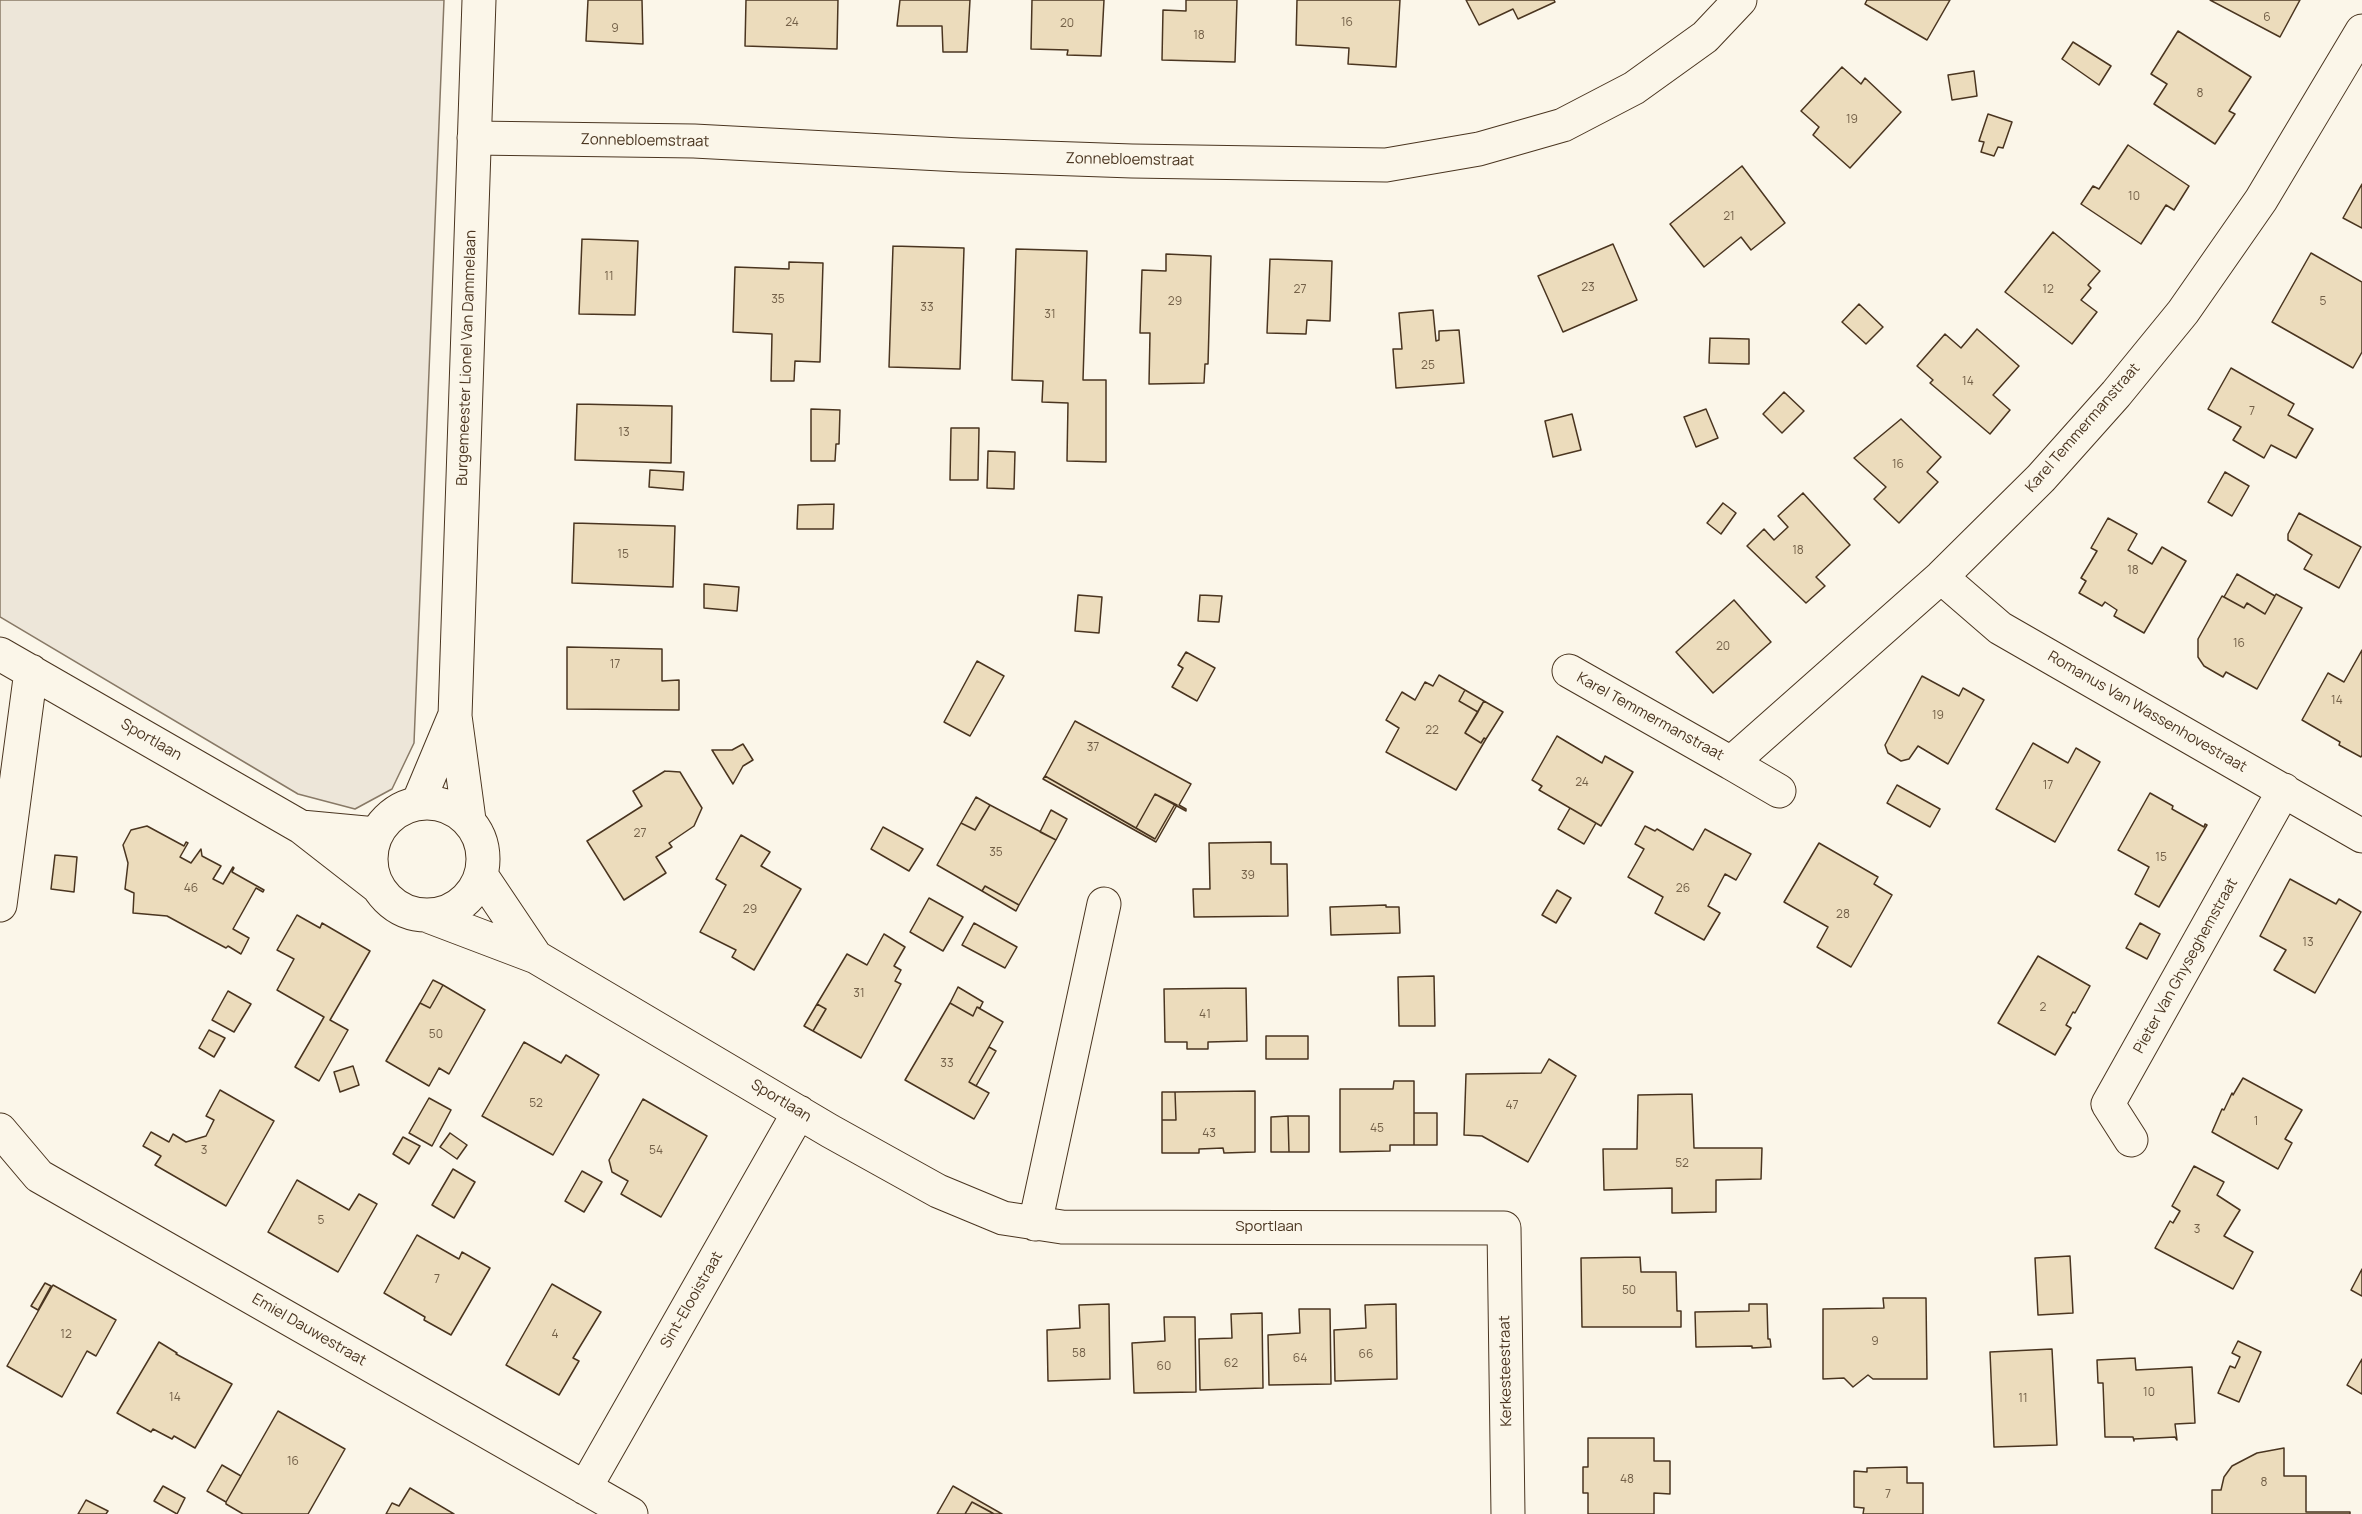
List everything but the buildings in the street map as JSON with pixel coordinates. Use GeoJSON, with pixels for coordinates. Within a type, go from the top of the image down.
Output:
{"type":"FeatureCollection","features":[{"type":"Feature","properties":{"kind":"street","name":"Burgemeester Lionel Van Dammelaan"},"geometry":{"type":"LineString","coordinates":[[469,820],[455,716],[479,0]]}},
{"type":"Feature","properties":{"kind":"street","name":"Zonnebloemstraat"},"geometry":{"type":"LineString","coordinates":[[474,138],[694,141],[960,155],[1386,165],[1479,149],[1563,125],[1634,88],[1705,37],[1740,0]]}},
{"type":"Feature","properties":{"kind":"street","name":"Karel Temmermanstraat"},"geometry":{"type":"LineString","coordinates":[[1731,763],[1941,577],[2042,478],[2116,394],[2182,312],[2261,200],[2362,31]]}},
{"type":"Feature","properties":{"kind":"street","name":"Romanus Van Wassenhovestraat"},"geometry":{"type":"LineString","coordinates":[[1941,577],[2000,628],[2362,836]]}},
{"type":"Feature","properties":{"kind":"street","name":"Sportlaan"},"geometry":{"type":"LineString","coordinates":[[0,654],[301,826],[378,887]]}},
{"type":"Feature","properties":{"kind":"street"},"geometry":{"type":"LineString","coordinates":[[0,905],[31,671]]}},
{"type":"Feature","properties":{"kind":"street","name":"Karel Temmermanstraat"},"geometry":{"type":"LineString","coordinates":[[1569,671],[1779,791]]}},
{"type":"Feature","properties":{"kind":"street","name":"Burgemeester Lionel Van Dammelaan"},"geometry":{"type":"LineString","coordinates":[[418,803],[455,716]]}},
{"type":"Feature","properties":{"kind":"street","name":"Pieter Van Ghyseghemstraat"},"geometry":{"type":"LineString","coordinates":[[2131,1140],[2108,1104],[2284,790]]}},
{"type":"Feature","properties":{"kind":"street"},"geometry":{"type":"LineString","coordinates":[[435,802],[454,808],[469,820],[479,836],[484,856],[477,886],[464,902],[447,912],[428,916],[408,912],[391,903],[378,887],[372,874],[371,854],[376,834],[384,822],[399,809],[418,803],[435,802]]}},
{"type":"Feature","properties":{"kind":"street","name":"Sportlaan"},"geometry":{"type":"LineString","coordinates":[[301,826],[376,834]]}},
{"type":"Feature","properties":{"kind":"street","name":"Sportlaan"},"geometry":{"type":"LineString","coordinates":[[481,875],[536,957]]}},
{"type":"Feature","properties":{"kind":"street"},"geometry":{"type":"LineString","coordinates":[[1035,1224],[1104,904]]}},
{"type":"Feature","properties":{"kind":"street","name":"Sportlaan"},"geometry":{"type":"LineString","coordinates":[[428,916],[536,957],[938,1191],[1003,1218],[1062,1227],[1504,1228]]}},
{"type":"Feature","properties":{"kind":"street","name":"Sint-Elooistraat"},"geometry":{"type":"LineString","coordinates":[[585,1488],[799,1112]]}},
{"type":"Feature","properties":{"kind":"street","name":"Emiel Dauwestraat"},"geometry":{"type":"LineString","coordinates":[[0,1130],[39,1176],[631,1514]]}},
{"type":"Feature","properties":{"kind":"street","name":"Kerkesteestraat"},"geometry":{"type":"LineString","coordinates":[[1504,1228],[1508,1514]]}},
{"type":"Feature","properties":{"kind":"shaded area"},"geometry":{"type":"Polygon","coordinates":[[[0,0],[444,0],[414,743],[392,789],[355,809],[298,794],[0,617],[0,0]]]}}]}
